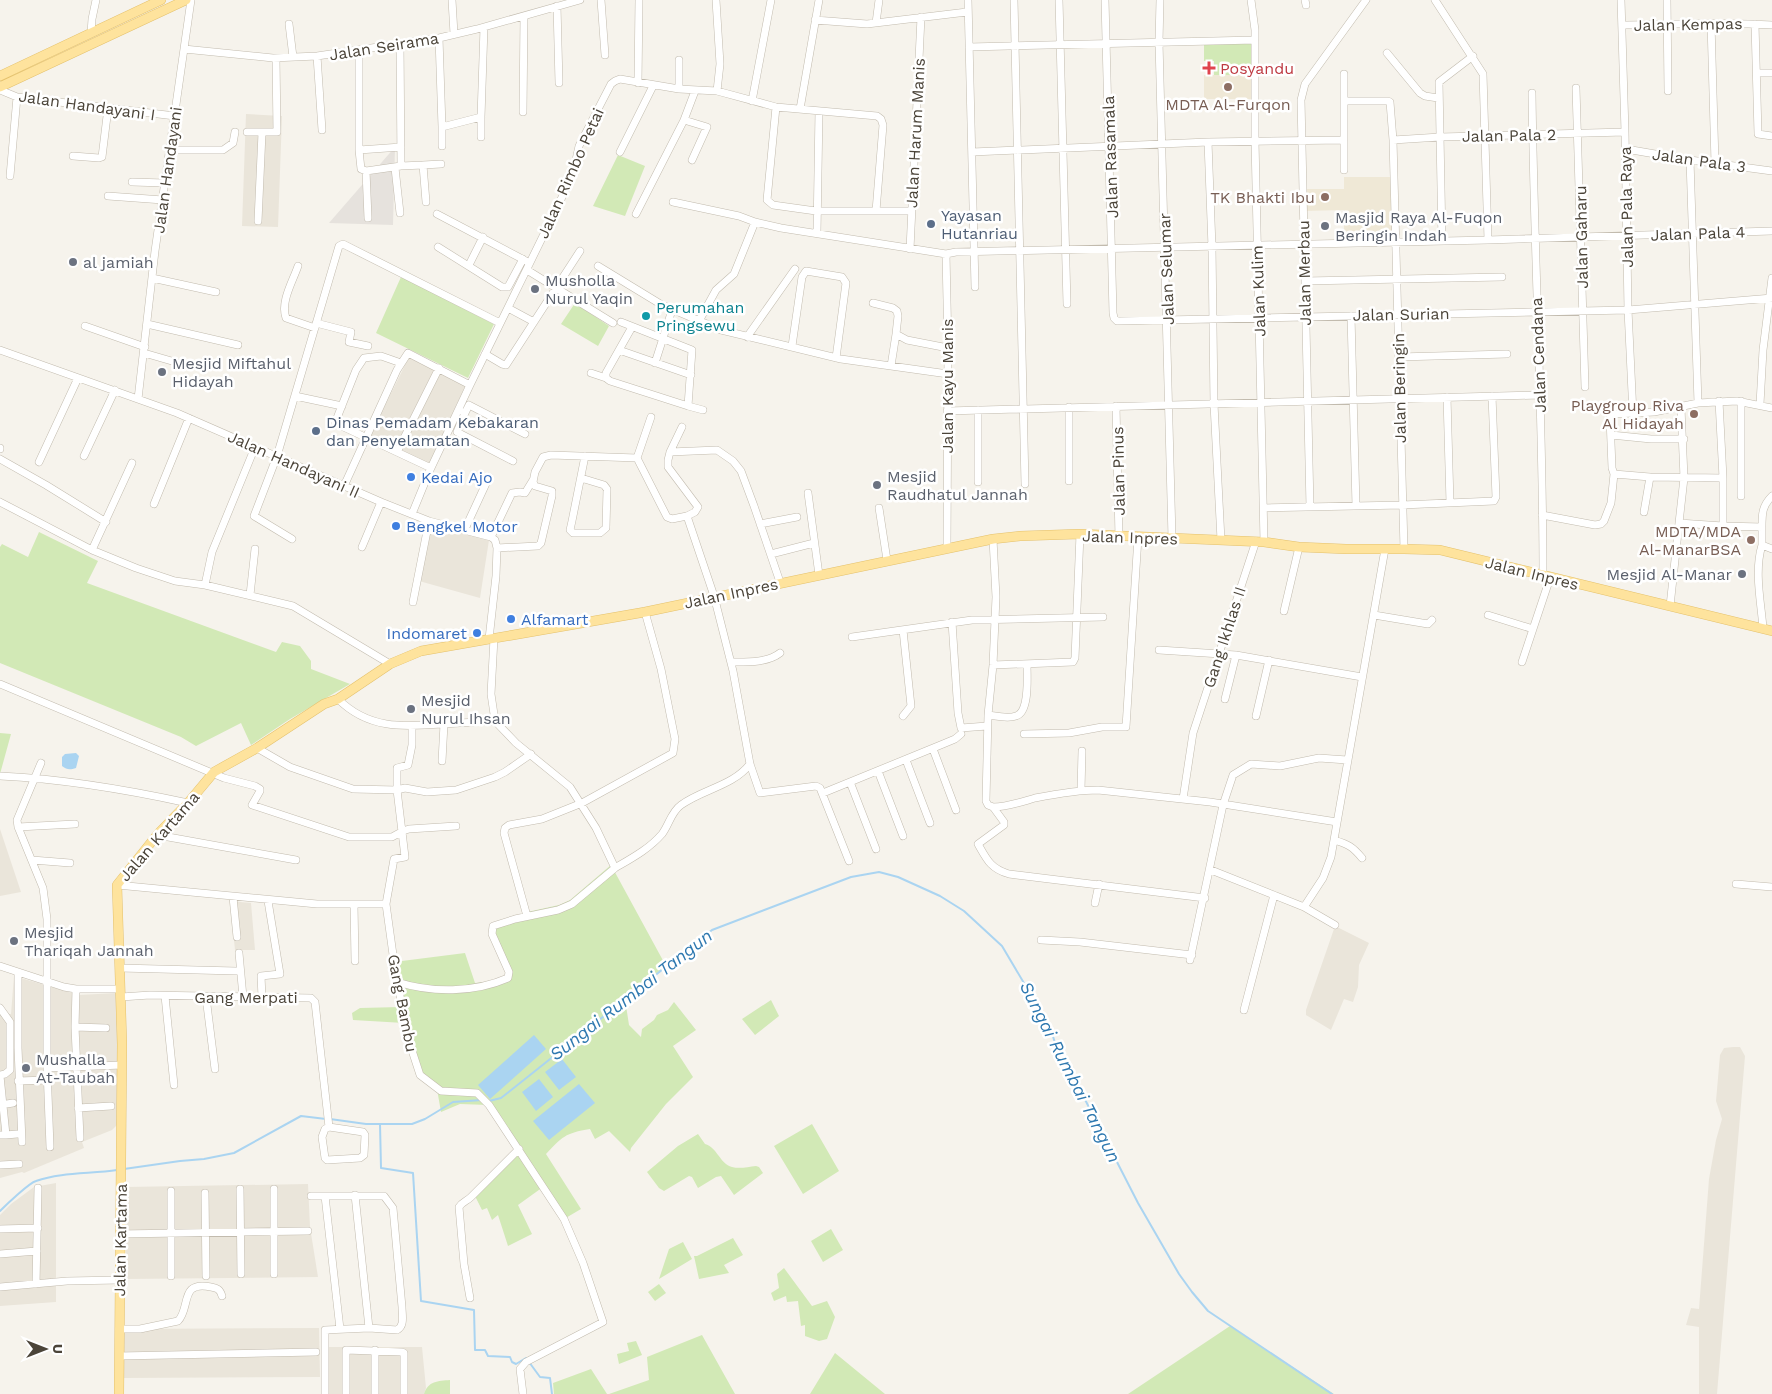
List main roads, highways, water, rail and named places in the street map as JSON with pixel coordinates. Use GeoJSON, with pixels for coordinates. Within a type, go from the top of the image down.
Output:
{"type":"FeatureCollection","features":[{"type":"Feature","properties":{"kind":"main road"},"geometry":{"type":"LineString","coordinates":[[0,76],[161,0]]}},
{"type":"Feature","properties":{"kind":"main road"},"geometry":{"type":"LineString","coordinates":[[0,89],[186,0]]}},
{"type":"Feature","properties":{"kind":"main road","name":"Jalan Inpres"},"geometry":{"type":"LineString","coordinates":[[491,639],[645,612],[780,582],[993,539],[1080,534],[1260,542],[1299,547],[1440,550],[1767,629]]}},
{"type":"Feature","properties":{"kind":"main road","name":"Jalan Kartama"},"geometry":{"type":"LineString","coordinates":[[119,1394],[122,1065],[117,885],[157,835],[188,803],[214,772],[257,748],[324,704],[338,699],[390,664],[421,650],[491,639]]}},
{"type":"Feature","properties":{"kind":"water"},"geometry":{"type":"Polygon","coordinates":[[[76,753],[79,756],[76,768],[69,769],[62,766],[62,757],[65,754],[76,753]]]}},
{"type":"Feature","properties":{"kind":"water"},"geometry":{"type":"Polygon","coordinates":[[[534,1035],[546,1049],[490,1099],[478,1085],[534,1035]]]}},
{"type":"Feature","properties":{"kind":"water"},"geometry":{"type":"Polygon","coordinates":[[[562,1059],[576,1077],[559,1090],[545,1072],[562,1059]]]}},
{"type":"Feature","properties":{"kind":"water"},"geometry":{"type":"Polygon","coordinates":[[[539,1079],[553,1097],[536,1111],[522,1092],[539,1079]]]}},
{"type":"Feature","properties":{"kind":"water"},"geometry":{"type":"Polygon","coordinates":[[[579,1084],[595,1103],[549,1140],[533,1121],[579,1084]]]}},
{"type":"Feature","properties":{"kind":"waterway","name":"Sungai Rumbai Tangun"},"geometry":{"type":"LineString","coordinates":[[489,1101],[501,1098],[712,930],[851,877],[879,872],[898,877],[940,896],[964,911],[1002,946],[1050,1027],[1056,1046],[1138,1203],[1179,1274],[1192,1292],[1208,1311],[1332,1394]]}},
{"type":"Feature","properties":{"kind":"waterway","name":"Sungai Rumbai Tangun"},"geometry":{"type":"LineString","coordinates":[[330,1119],[366,1124],[412,1124],[425,1119],[453,1102],[482,1100]]}},
{"type":"Feature","properties":{"kind":"waterway","name":"Sungai Rumbai Tangun"},"geometry":{"type":"LineString","coordinates":[[124,1169],[204,1159],[234,1153],[301,1116],[326,1119]]}},
{"type":"Feature","properties":{"kind":"waterway"},"geometry":{"type":"LineString","coordinates":[[380,1124],[381,1168],[413,1173],[421,1301],[474,1310],[475,1350],[485,1350],[488,1356],[510,1357],[512,1362],[516,1364],[526,1358]]}},
{"type":"Feature","properties":{"kind":"waterway","name":"Sungai Rumbai Tangun"},"geometry":{"type":"LineString","coordinates":[[0,1211],[36,1181],[65,1175],[117,1170]]}},
{"type":"Feature","properties":{"kind":"waterway"},"geometry":{"type":"LineString","coordinates":[[529,1362],[540,1377],[550,1378],[552,1394]]}},
{"type":"Feature","properties":{"kind":"place","name":"Posyandu"},"geometry":{"type":"Point","coordinates":[1209,68]}},
{"type":"Feature","properties":{"kind":"place","name":"MDTA Al-Furqon"},"geometry":{"type":"Point","coordinates":[1228,87]}},
{"type":"Feature","properties":{"kind":"place","name":"TK Bhakti Ibu"},"geometry":{"type":"Point","coordinates":[1325,197]}},
{"type":"Feature","properties":{"kind":"place","name":"Yayasan Hutanriau"},"geometry":{"type":"Point","coordinates":[931,224]}},
{"type":"Feature","properties":{"kind":"place","name":"Masjid Raya Al-Fuqon Beringin Indah"},"geometry":{"type":"Point","coordinates":[1325,226]}},
{"type":"Feature","properties":{"kind":"place","name":"al jamiah"},"geometry":{"type":"Point","coordinates":[73,262]}},
{"type":"Feature","properties":{"kind":"place","name":"Musholla Nurul Yaqin"},"geometry":{"type":"Point","coordinates":[535,289]}},
{"type":"Feature","properties":{"kind":"place","name":"Perumahan Pringsewu"},"geometry":{"type":"Point","coordinates":[646,316]}},
{"type":"Feature","properties":{"kind":"place","name":"Mesjid Miftahul Hidayah"},"geometry":{"type":"Point","coordinates":[162,372]}},
{"type":"Feature","properties":{"kind":"place","name":"Playgroup Riva Al Hidayah"},"geometry":{"type":"Point","coordinates":[1694,414]}},
{"type":"Feature","properties":{"kind":"place","name":"Dinas Pemadam Kebakaran dan Penyelamatan"},"geometry":{"type":"Point","coordinates":[316,431]}},
{"type":"Feature","properties":{"kind":"place","name":"Kedai Ajo"},"geometry":{"type":"Point","coordinates":[411,477]}},
{"type":"Feature","properties":{"kind":"place","name":"Mesjid Raudhatul Jannah"},"geometry":{"type":"Point","coordinates":[877,485]}},
{"type":"Feature","properties":{"kind":"place","name":"Bengkel Motor"},"geometry":{"type":"Point","coordinates":[396,526]}},
{"type":"Feature","properties":{"kind":"place","name":"MDTA/MDA Al-ManarBSA"},"geometry":{"type":"Point","coordinates":[1751,540]}},
{"type":"Feature","properties":{"kind":"place","name":"Mesjid Al-Manar"},"geometry":{"type":"Point","coordinates":[1742,574]}},
{"type":"Feature","properties":{"kind":"place","name":"Alfamart"},"geometry":{"type":"Point","coordinates":[511,619]}},
{"type":"Feature","properties":{"kind":"place","name":"Indomaret"},"geometry":{"type":"Point","coordinates":[477,633]}},
{"type":"Feature","properties":{"kind":"place","name":"Mesjid Nurul Ihsan"},"geometry":{"type":"Point","coordinates":[411,709]}},
{"type":"Feature","properties":{"kind":"place","name":"Mesjid Thariqah Jannah"},"geometry":{"type":"Point","coordinates":[14,941]}},
{"type":"Feature","properties":{"kind":"place","name":"Mushalla At-Taubah"},"geometry":{"type":"Point","coordinates":[26,1068]}}]}
